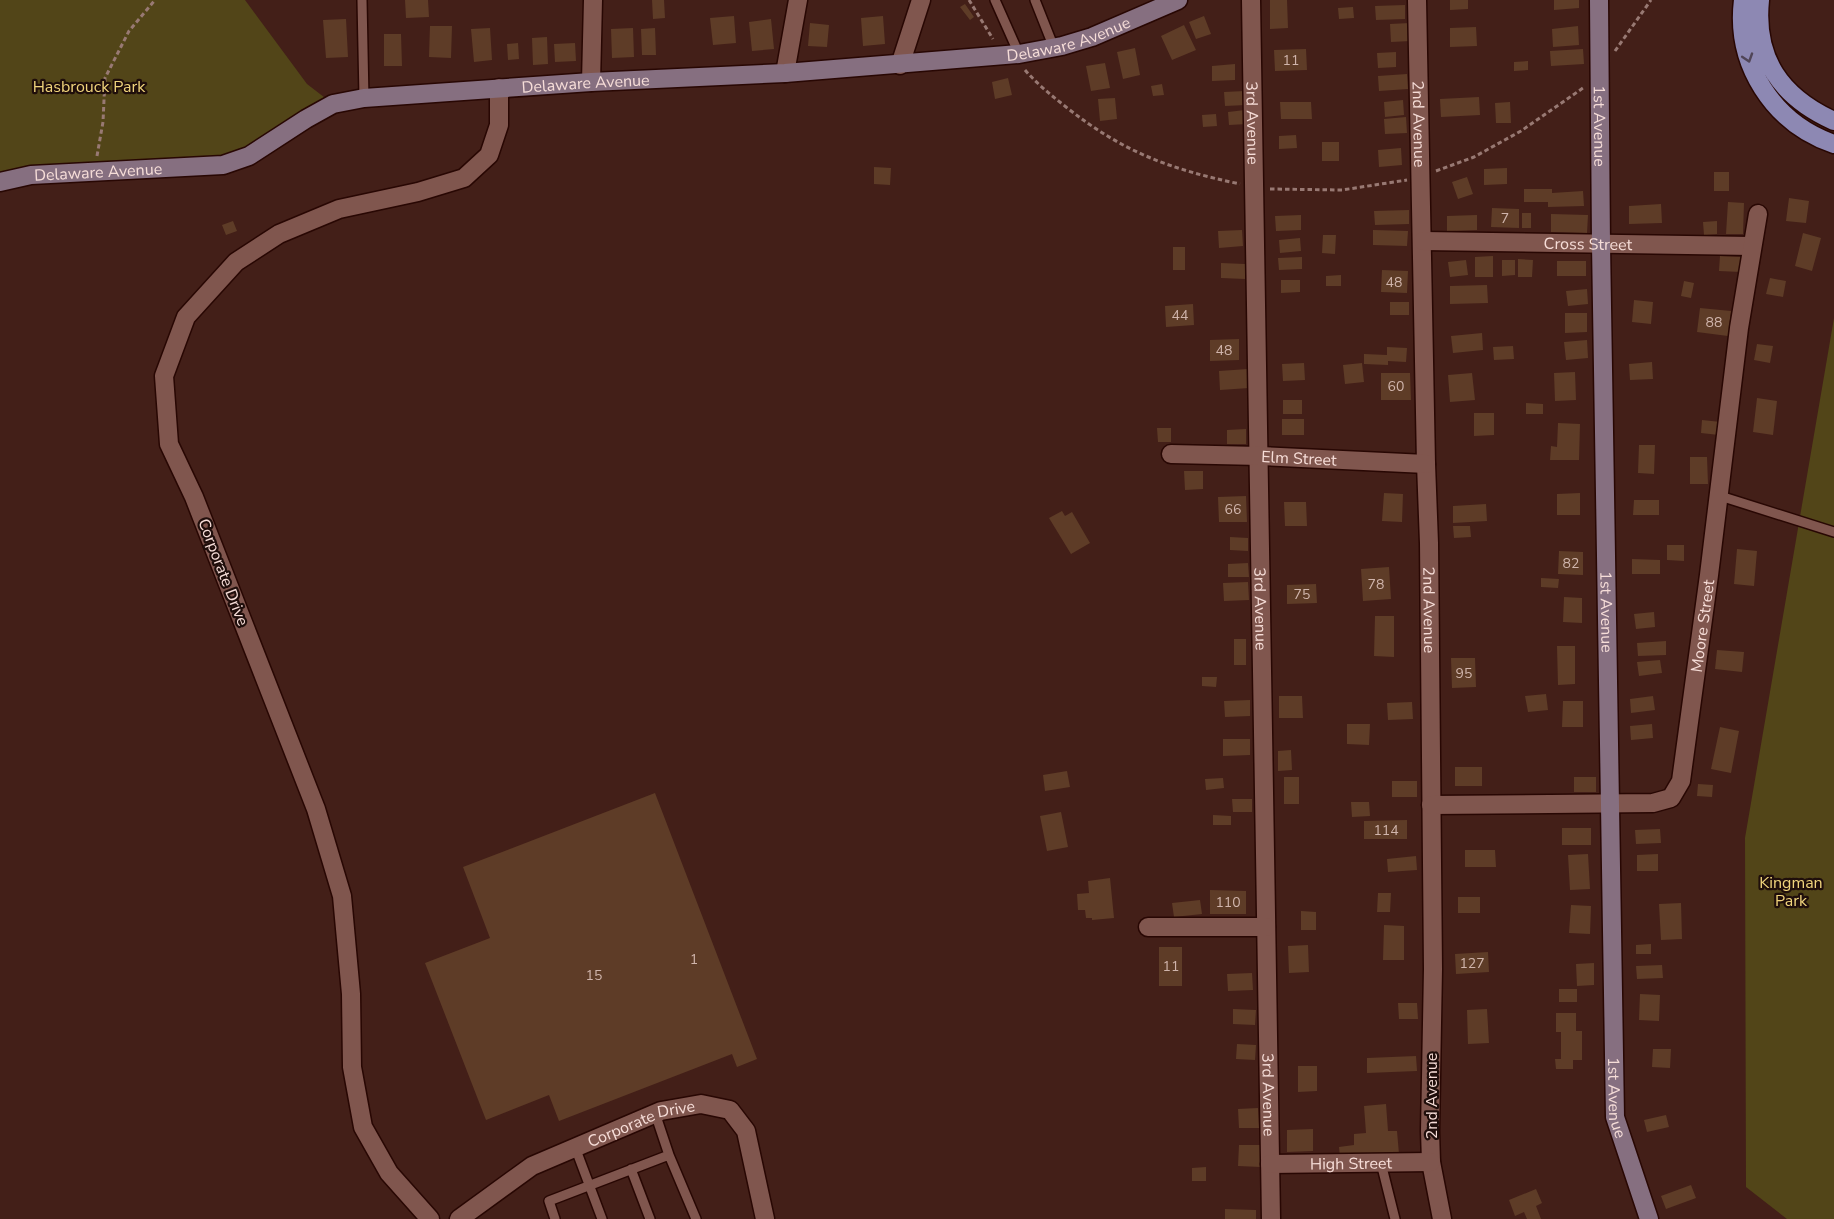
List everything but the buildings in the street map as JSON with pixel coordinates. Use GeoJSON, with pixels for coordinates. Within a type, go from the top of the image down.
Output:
{"type":"FeatureCollection","features":[{"type":"Feature","properties":{"kind":"main road"},"geometry":{"type":"LineString","coordinates":[[1743,0],[1741,15],[1746,54],[1762,89],[1789,118],[1806,130],[1834,144]]}},
{"type":"Feature","properties":{"kind":"main road"},"geometry":{"type":"LineString","coordinates":[[1760,0],[1759,32],[1763,49],[1777,78],[1802,103],[1834,121]]}},
{"type":"Feature","properties":{"kind":"street"},"geometry":{"type":"LineString","coordinates":[[591,82],[593,0]]}},
{"type":"Feature","properties":{"kind":"street"},"geometry":{"type":"LineString","coordinates":[[785,73],[798,0]]}},
{"type":"Feature","properties":{"kind":"street"},"geometry":{"type":"LineString","coordinates":[[900,64],[921,0]]}},
{"type":"Feature","properties":{"kind":"street","name":"Delaware Avenue"},"geometry":{"type":"LineString","coordinates":[[0,182],[31,176],[223,165],[249,156],[333,104],[363,98],[591,82],[785,73],[982,58],[1021,60],[1092,37],[1177,0]]}},
{"type":"Feature","properties":{"kind":"street","name":"3rd Avenue"},"geometry":{"type":"LineString","coordinates":[[1251,0],[1256,187],[1271,1219]]}},
{"type":"Feature","properties":{"kind":"street","name":"2nd Avenue"},"geometry":{"type":"LineString","coordinates":[[1417,0],[1426,464],[1430,543],[1433,969],[1430,1131],[1431,1162],[1442,1219]]}},
{"type":"Feature","properties":{"kind":"street","name":"1st Avenue"},"geometry":{"type":"LineString","coordinates":[[1599,0],[1600,244],[1615,1117],[1649,1219]]}},
{"type":"Feature","properties":{"kind":"street","name":"Corporate Drive"},"geometry":{"type":"LineString","coordinates":[[430,1219],[389,1173],[363,1127],[351,1067],[351,994],[342,896],[316,809],[194,497],[169,444],[164,376],[186,317],[236,262],[279,234],[339,209],[418,192],[464,178],[489,155],[499,125],[499,88]]}},
{"type":"Feature","properties":{"kind":"street","name":"Moore Street"},"geometry":{"type":"LineString","coordinates":[[1431,805],[1653,803],[1671,798],[1681,782],[1739,328],[1758,214]]}},
{"type":"Feature","properties":{"kind":"street","name":"Cross Street"},"geometry":{"type":"LineString","coordinates":[[1423,241],[1752,246]]}},
{"type":"Feature","properties":{"kind":"street","name":"Elm Street"},"geometry":{"type":"LineString","coordinates":[[1171,454],[1426,464]]}},
{"type":"Feature","properties":{"kind":"street"},"geometry":{"type":"LineString","coordinates":[[1148,927],[1266,927]]}},
{"type":"Feature","properties":{"kind":"street","name":"Corporate Drive"},"geometry":{"type":"LineString","coordinates":[[459,1219],[532,1166],[655,1113],[701,1104],[730,1110],[746,1131],[765,1219]]}},
{"type":"Feature","properties":{"kind":"street","name":"High Street"},"geometry":{"type":"LineString","coordinates":[[1270,1164],[1431,1162]]}},
{"type":"Feature","properties":{"kind":"lane"},"geometry":{"type":"LineString","coordinates":[[362,0],[363,98]]}},
{"type":"Feature","properties":{"kind":"lane"},"geometry":{"type":"LineString","coordinates":[[995,0],[1021,60]]}},
{"type":"Feature","properties":{"kind":"lane"},"geometry":{"type":"LineString","coordinates":[[1035,0],[1054,48]]}},
{"type":"Feature","properties":{"kind":"lane"},"geometry":{"type":"LineString","coordinates":[[1717,495],[1834,532]]}},
{"type":"Feature","properties":{"kind":"lane"},"geometry":{"type":"LineString","coordinates":[[655,1113],[669,1155],[696,1219]]}},
{"type":"Feature","properties":{"kind":"lane"},"geometry":{"type":"LineString","coordinates":[[575,1147],[602,1219]]}},
{"type":"Feature","properties":{"kind":"lane"},"geometry":{"type":"LineString","coordinates":[[555,1219],[549,1201],[669,1155]]}},
{"type":"Feature","properties":{"kind":"lane"},"geometry":{"type":"LineString","coordinates":[[1381,1163],[1395,1219]]}},
{"type":"Feature","properties":{"kind":"lane"},"geometry":{"type":"LineString","coordinates":[[631,1169],[651,1219]]}},
{"type":"Feature","properties":{"kind":"path"},"geometry":{"type":"LineString","coordinates":[[94,172],[103,122],[105,78],[129,31],[155,0]]}},
{"type":"Feature","properties":{"kind":"path"},"geometry":{"type":"LineString","coordinates":[[969,0],[994,42],[980,44],[982,58]]}},
{"type":"Feature","properties":{"kind":"path"},"geometry":{"type":"LineString","coordinates":[[1021,60],[1035,82],[1093,129],[1126,148],[1169,166],[1276,190],[1342,190],[1420,176],[1474,157],[1521,130],[1584,87],[1638,21],[1651,0]]}},
{"type":"Feature","properties":{"kind":"green space","name":"Hasbrouck Park"},"geometry":{"type":"Polygon","coordinates":[[[0,0],[245,0],[307,84],[333,104],[249,156],[0,182],[0,0]]]}},
{"type":"Feature","properties":{"kind":"green space","name":"Kingman Park"},"geometry":{"type":"Polygon","coordinates":[[[1834,318],[1834,1219],[1787,1219],[1746,1187],[1745,838],[1834,318]]]}}]}
